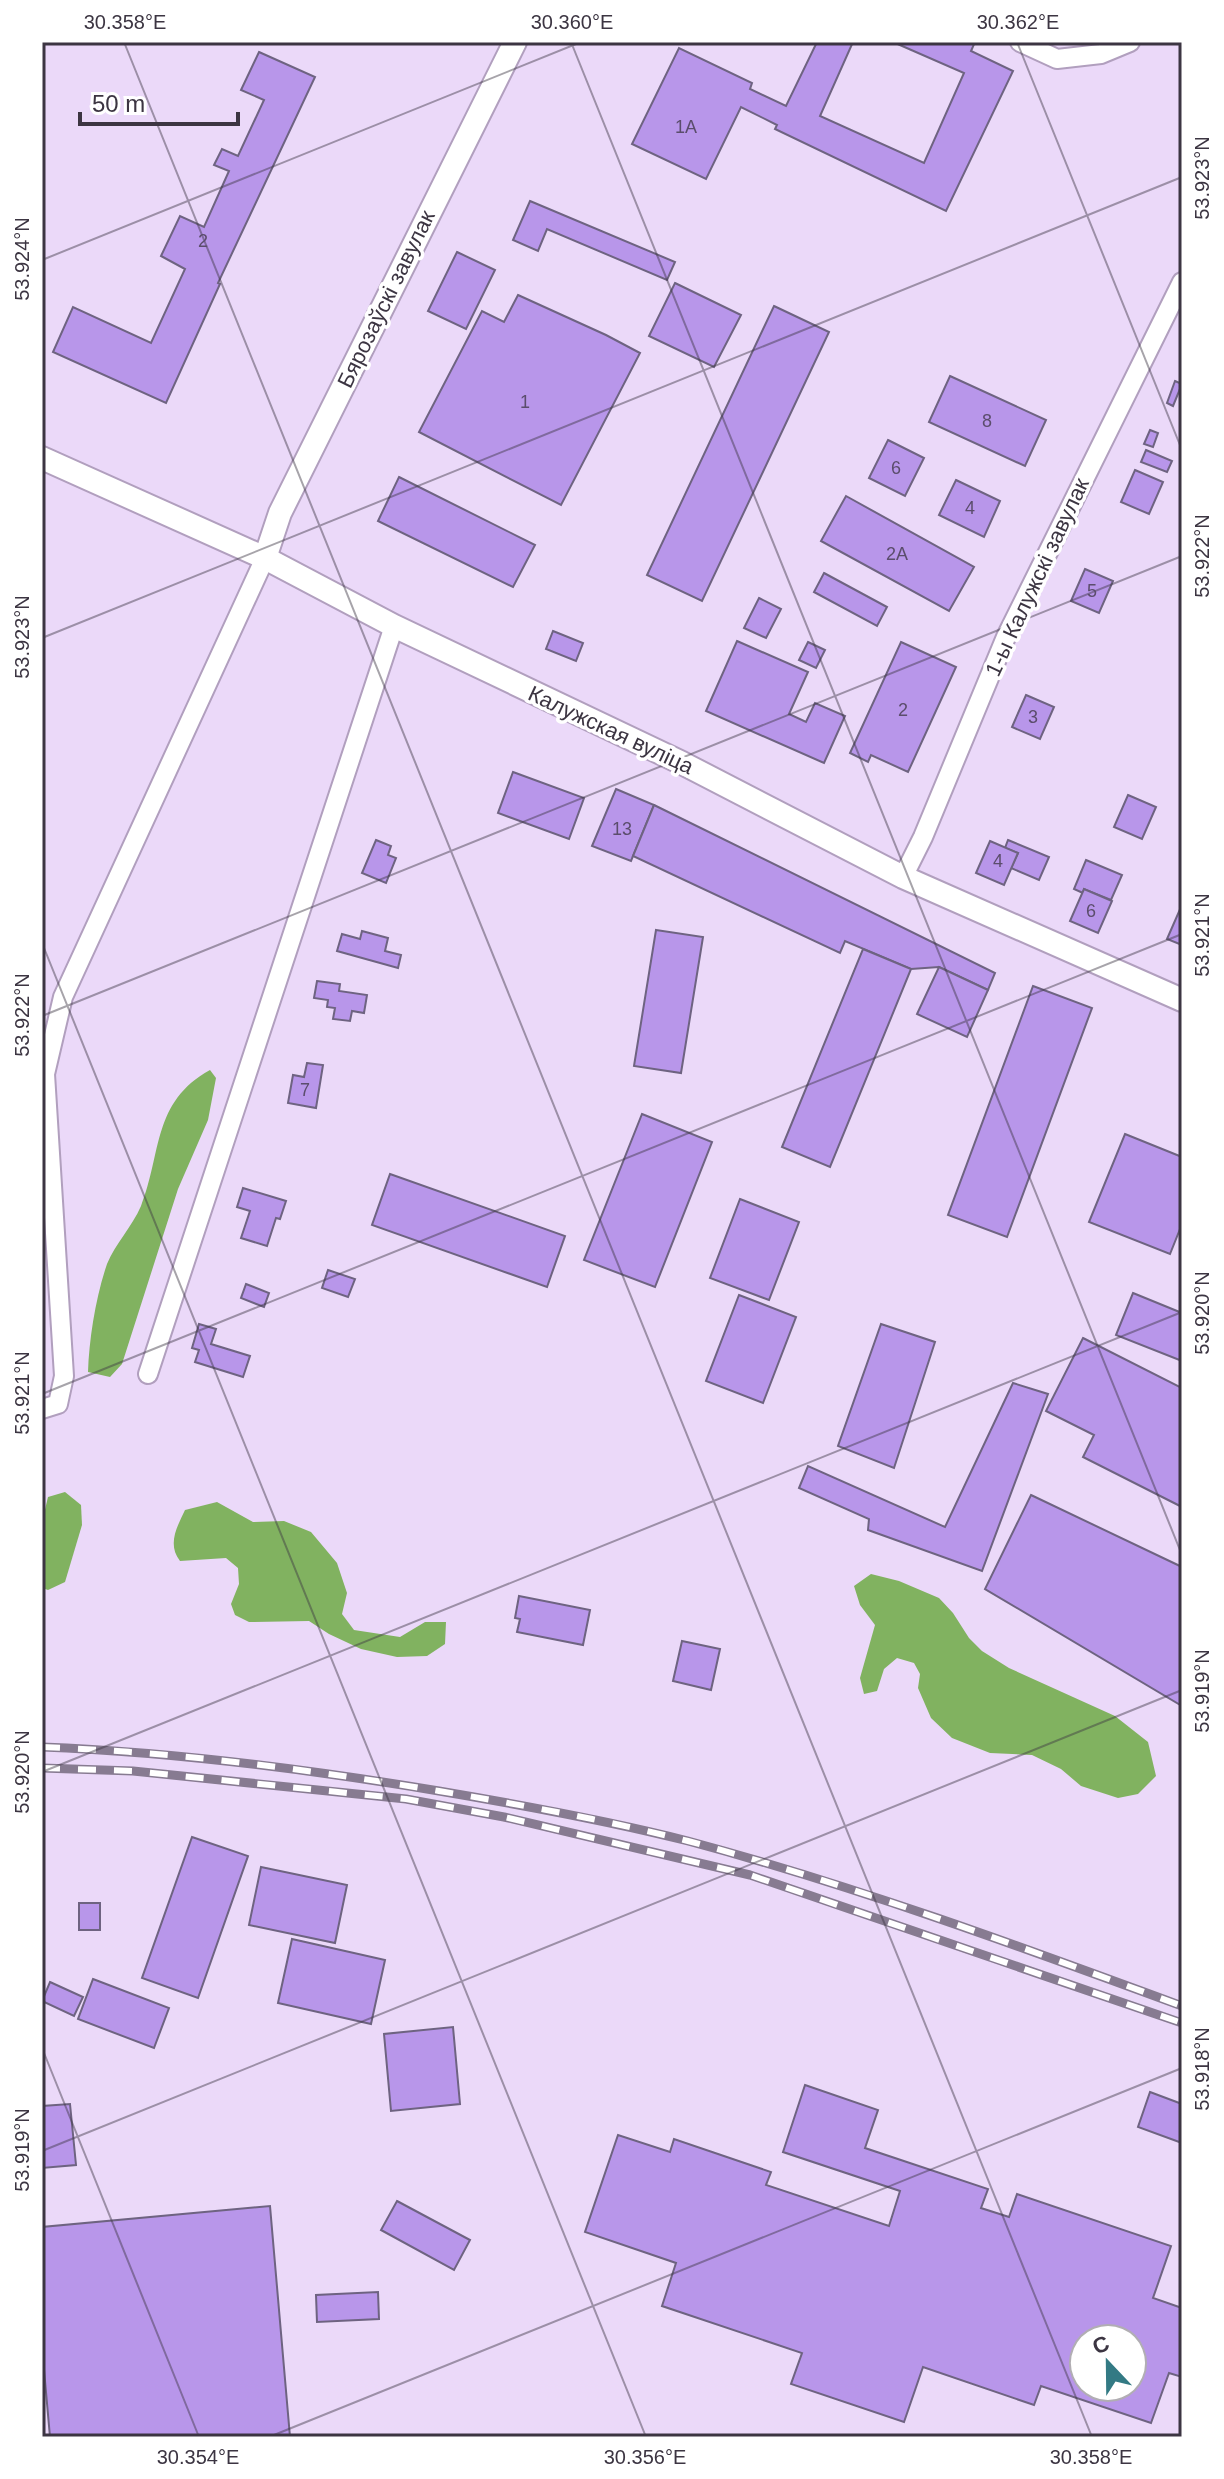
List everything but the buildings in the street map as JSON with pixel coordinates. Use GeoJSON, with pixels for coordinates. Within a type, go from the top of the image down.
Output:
{"type":"FeatureCollection","features":[{"type":"Feature","properties":{"kind":"street","name":"Бярозаўскі завулак"},"geometry":{"type":"LineString","coordinates":[[265,558],[280,513],[515,42]]}},
{"type":"Feature","properties":{"kind":"street"},"geometry":{"type":"LineString","coordinates":[[1020,42],[1057,59],[1101,54],[1130,42]]}},
{"type":"Feature","properties":{"kind":"street","name":"1-ы Калужскі завулак"},"geometry":{"type":"LineString","coordinates":[[903,877],[923,837],[1006,637],[1182,282]]}},
{"type":"Feature","properties":{"kind":"street","name":"Калужская вуліца"},"geometry":{"type":"LineString","coordinates":[[42,458],[265,558],[394,626],[682,763],[903,877],[1182,1000]]}},
{"type":"Feature","properties":{"kind":"street"},"geometry":{"type":"LineString","coordinates":[[42,1409],[58,1404],[64,1376],[45,1074],[63,997],[265,558]]}},
{"type":"Feature","properties":{"kind":"street"},"geometry":{"type":"LineString","coordinates":[[148,1374],[394,626]]}},
{"type":"Feature","properties":{"kind":"green space"},"geometry":{"type":"Polygon","coordinates":[[[210,1070],[216,1078],[208,1120],[178,1189],[122,1364],[110,1377],[88,1372],[94,1318],[107,1264],[141,1206],[168,1113],[191,1083],[210,1070]]]}},
{"type":"Feature","properties":{"kind":"green space"},"geometry":{"type":"Polygon","coordinates":[[[65,1492],[81,1505],[82,1525],[65,1582],[48,1590],[42,1588],[42,1522],[48,1497],[65,1492]]]}},
{"type":"Feature","properties":{"kind":"green space"},"geometry":{"type":"Polygon","coordinates":[[[217,1502],[253,1522],[284,1521],[311,1532],[337,1563],[347,1593],[342,1614],[354,1630],[400,1637],[425,1622],[446,1622],[445,1644],[427,1656],[397,1657],[361,1649],[309,1621],[249,1622],[235,1615],[231,1604],[239,1584],[238,1568],[226,1558],[180,1561],[174,1548],[185,1510],[217,1502]]]}},
{"type":"Feature","properties":{"kind":"green space"},"geometry":{"type":"Polygon","coordinates":[[[871,1574],[899,1581],[939,1598],[982,1651],[1009,1668],[1115,1716],[1148,1742],[1156,1776],[1138,1794],[1118,1798],[1081,1786],[1061,1769],[1032,1755],[990,1753],[952,1738],[931,1718],[918,1688],[920,1674],[914,1663],[897,1658],[884,1669],[877,1691],[864,1694],[860,1678],[875,1625],[860,1605],[854,1586],[871,1574]]]}},
{"type":"Feature","properties":{"kind":"railway"},"geometry":{"type":"LineString","coordinates":[[42,1747],[191,1757],[290,1769],[470,1796],[626,1826],[688,1841],[875,1897],[1182,2006]]}},
{"type":"Feature","properties":{"kind":"railway"},"geometry":{"type":"LineString","coordinates":[[42,1768],[133,1771],[406,1799],[504,1817],[750,1875],[1182,2023]]}}]}
